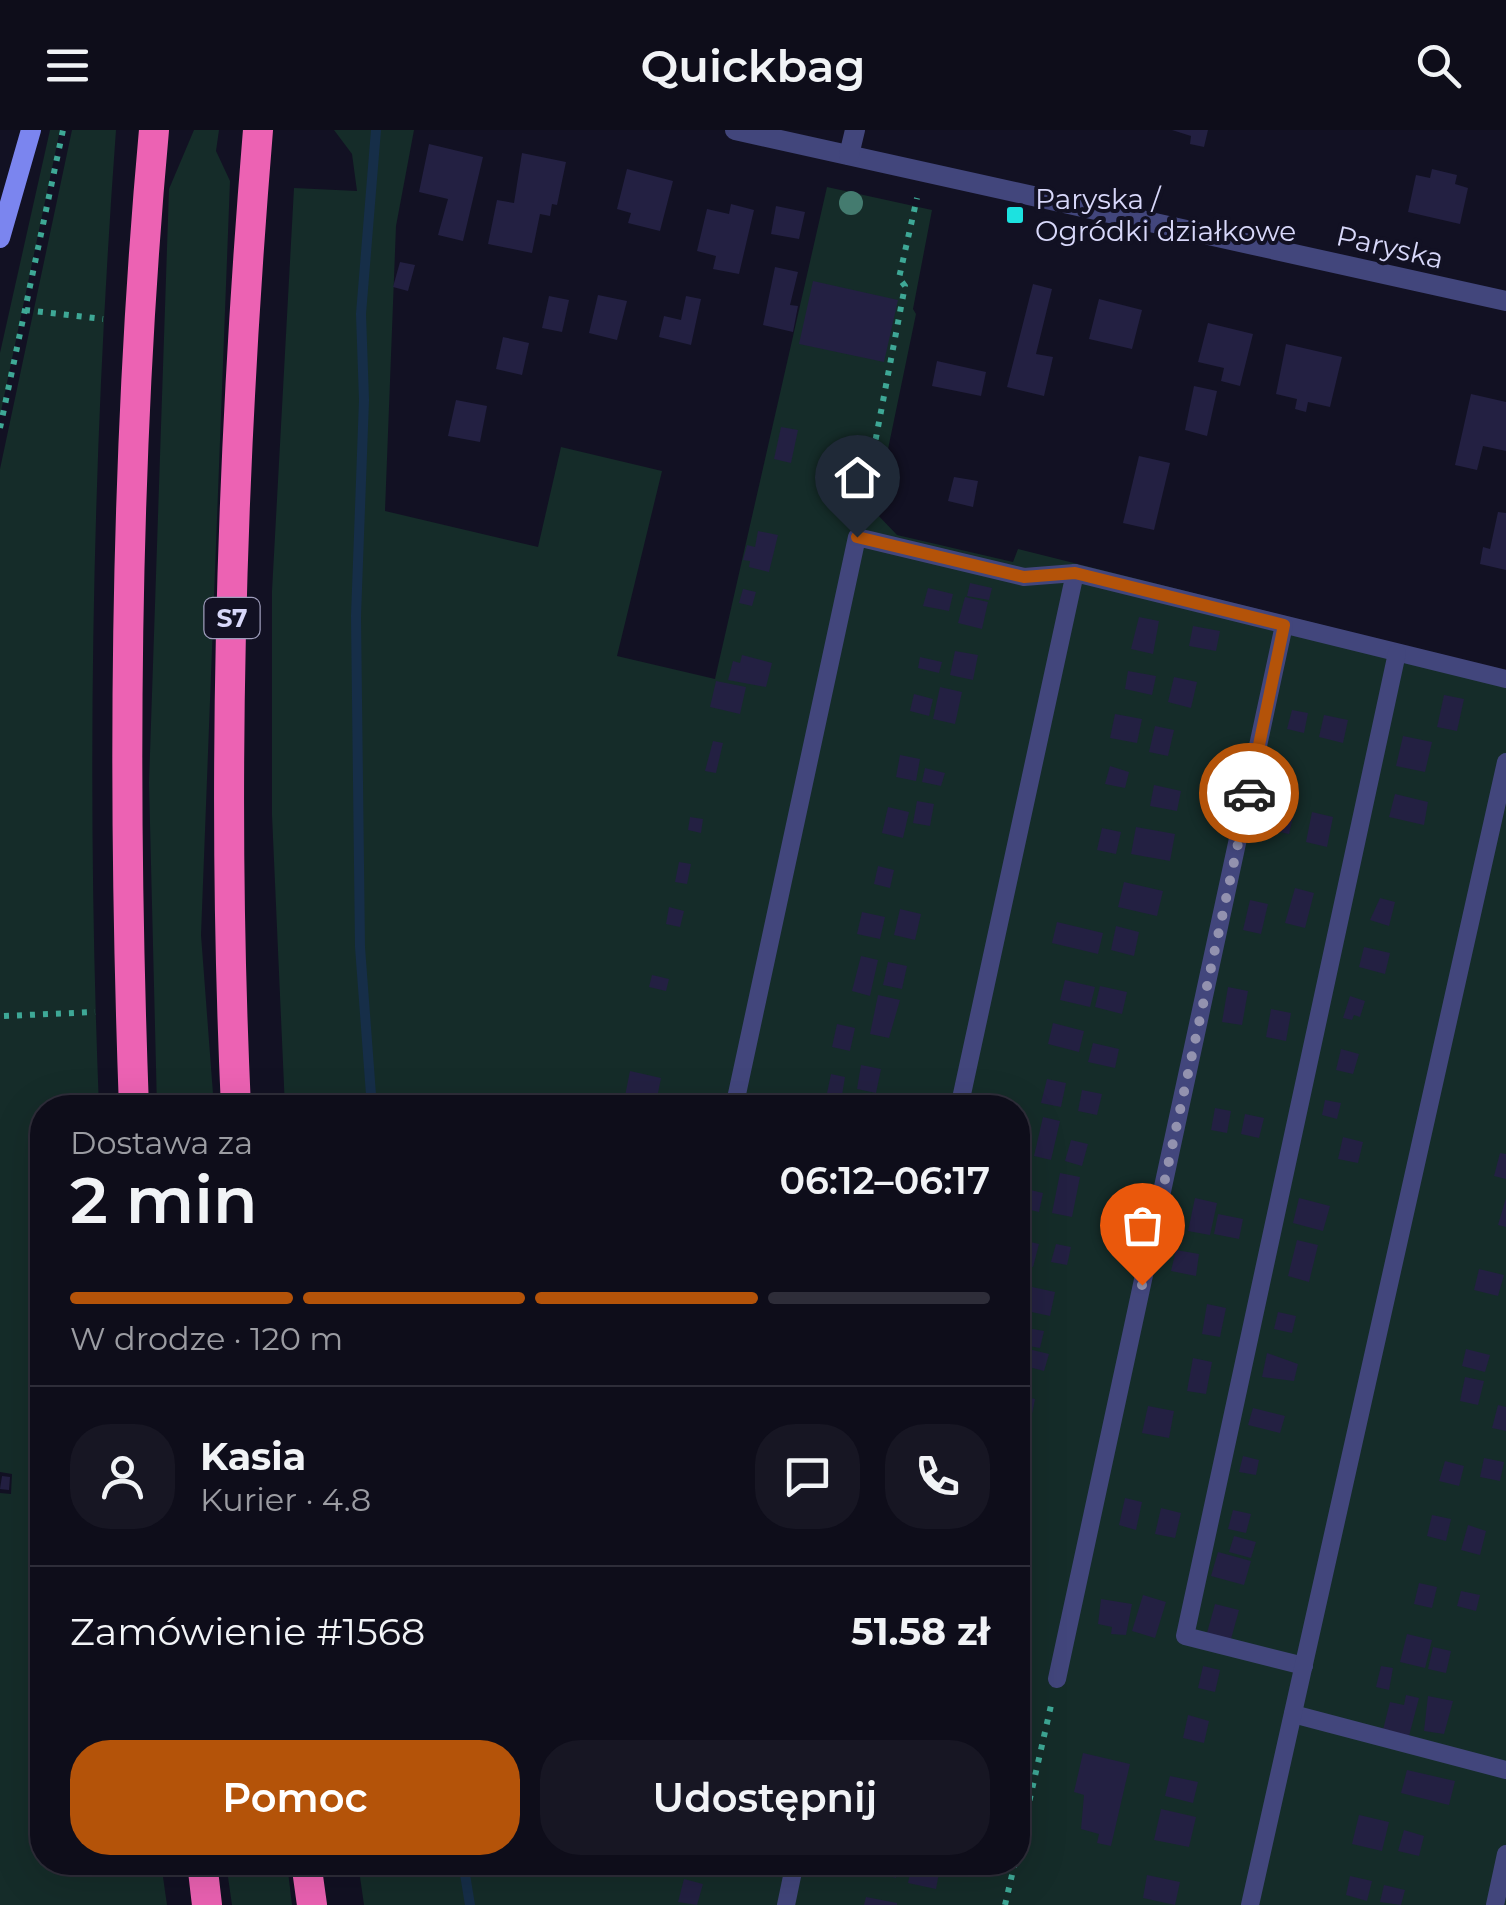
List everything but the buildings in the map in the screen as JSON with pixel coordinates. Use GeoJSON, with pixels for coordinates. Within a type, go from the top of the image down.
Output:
{"type":"FeatureCollection","features":[{"type":"Feature","properties":{"kind":"highway"},"geometry":{"type":"LineString","coordinates":[[134,1095],[127,814],[128,624],[154,130]]}},
{"type":"Feature","properties":{"kind":"highway","name":"S7"},"geometry":{"type":"LineString","coordinates":[[236,1095],[230,863],[232,594],[240,380],[258,130]]}},
{"type":"Feature","properties":{"kind":"highway"},"geometry":{"type":"LineString","coordinates":[[204,1875],[208,1905]]}},
{"type":"Feature","properties":{"kind":"highway"},"geometry":{"type":"LineString","coordinates":[[308,1875],[312,1905]]}},
{"type":"Feature","properties":{"kind":"street"},"geometry":{"type":"LineString","coordinates":[[0,238],[31,130]]}},
{"type":"Feature","properties":{"kind":"street","name":"Paryska"},"geometry":{"type":"LineString","coordinates":[[736,130],[1506,302]]}},
{"type":"Feature","properties":{"kind":"street"},"geometry":{"type":"LineString","coordinates":[[849,156],[855,130]]}},
{"type":"Feature","properties":{"kind":"lane"},"geometry":{"type":"LineString","coordinates":[[737,1095],[857,537],[1024,577],[1075,573],[1506,680]]}},
{"type":"Feature","properties":{"kind":"lane"},"geometry":{"type":"LineString","coordinates":[[962,1095],[1075,573]]}},
{"type":"Feature","properties":{"kind":"lane"},"geometry":{"type":"LineString","coordinates":[[1057,1679],[1284,625]]}},
{"type":"Feature","properties":{"kind":"lane"},"geometry":{"type":"LineString","coordinates":[[1304,1666],[1186,1636],[1397,653]]}},
{"type":"Feature","properties":{"kind":"lane"},"geometry":{"type":"LineString","coordinates":[[1250,1905],[1506,762]]}},
{"type":"Feature","properties":{"kind":"lane"},"geometry":{"type":"LineString","coordinates":[[1292,1714],[1506,1770]]}},
{"type":"Feature","properties":{"kind":"lane"},"geometry":{"type":"LineString","coordinates":[[1495,1905],[1506,1854]]}},
{"type":"Feature","properties":{"kind":"lane"},"geometry":{"type":"LineString","coordinates":[[786,1905],[792,1875]]}},
{"type":"Feature","properties":{"kind":"path"},"geometry":{"type":"LineString","coordinates":[[0,428],[64,130]]}},
{"type":"Feature","properties":{"kind":"path"},"geometry":{"type":"LineString","coordinates":[[857,537],[905,286],[899,278],[912,206],[931,174]]}},
{"type":"Feature","properties":{"kind":"path"},"geometry":{"type":"LineString","coordinates":[[25,310],[103,318]]}},
{"type":"Feature","properties":{"kind":"path"},"geometry":{"type":"LineString","coordinates":[[4,1016],[95,1012]]}},
{"type":"Feature","properties":{"kind":"path"},"geometry":{"type":"LineString","coordinates":[[1030,1799],[1057,1679]]}},
{"type":"Feature","properties":{"kind":"path"},"geometry":{"type":"LineString","coordinates":[[1005,1905],[1012,1875]]}},
{"type":"Feature","properties":{"kind":"green space"},"geometry":{"type":"Polygon","coordinates":[[[50,130],[60,130],[0,416],[0,353],[50,130]]]}},
{"type":"Feature","properties":{"kind":"green space"},"geometry":{"type":"Polygon","coordinates":[[[72,130],[116,130],[101,374],[94,618],[93,863],[99,1095],[30,1095],[30,1875],[163,1875],[167,1905],[0,1905],[0,1493],[11,1494],[12,1474],[0,1472],[0,469],[72,130]]]}},
{"type":"Feature","properties":{"kind":"green space"},"geometry":{"type":"Polygon","coordinates":[[[194,130],[219,130],[216,151],[230,181],[201,935],[213,1095],[157,1095],[149,783],[169,189],[194,130]]]}},
{"type":"Feature","properties":{"kind":"green space"},"geometry":{"type":"Polygon","coordinates":[[[334,130],[414,130],[396,226],[385,511],[538,547],[561,447],[662,471],[617,656],[715,679],[827,187],[932,210],[913,309],[916,314],[875,512],[897,535],[1013,562],[1018,549],[1506,671],[1506,1905],[364,1905],[360,1875],[1030,1875],[1030,1095],[284,1095],[272,815],[272,591],[294,188],[357,191],[352,154],[334,130]]]}},
{"type":"Feature","properties":{"kind":"green space"},"geometry":{"type":"Polygon","coordinates":[[[228,1875],[288,1875],[292,1905],[232,1905],[228,1875]]]}},
{"type":"Feature","properties":{"kind":"waterway"},"geometry":{"type":"LineString","coordinates":[[371,1095],[360,947],[356,616],[364,400],[361,314],[376,130]]}},
{"type":"Feature","properties":{"kind":"waterway"},"geometry":{"type":"LineString","coordinates":[[465,1875],[470,1905]]}},
{"type":"Feature","properties":{"kind":"way so far"},"geometry":{"type":"LineString","coordinates":[[1142,1285],[1249,793]]}},
{"type":"Feature","properties":{"kind":"place","name":"Paryska / Ogródki działkowe"},"geometry":{"type":"Point","coordinates":[1015,215]}},
{"type":"Feature","properties":{"kind":"route"},"geometry":{"type":"LineString","coordinates":[[857,537],[1024,577],[1075,573],[1284,625],[1249,793]]}}]}
